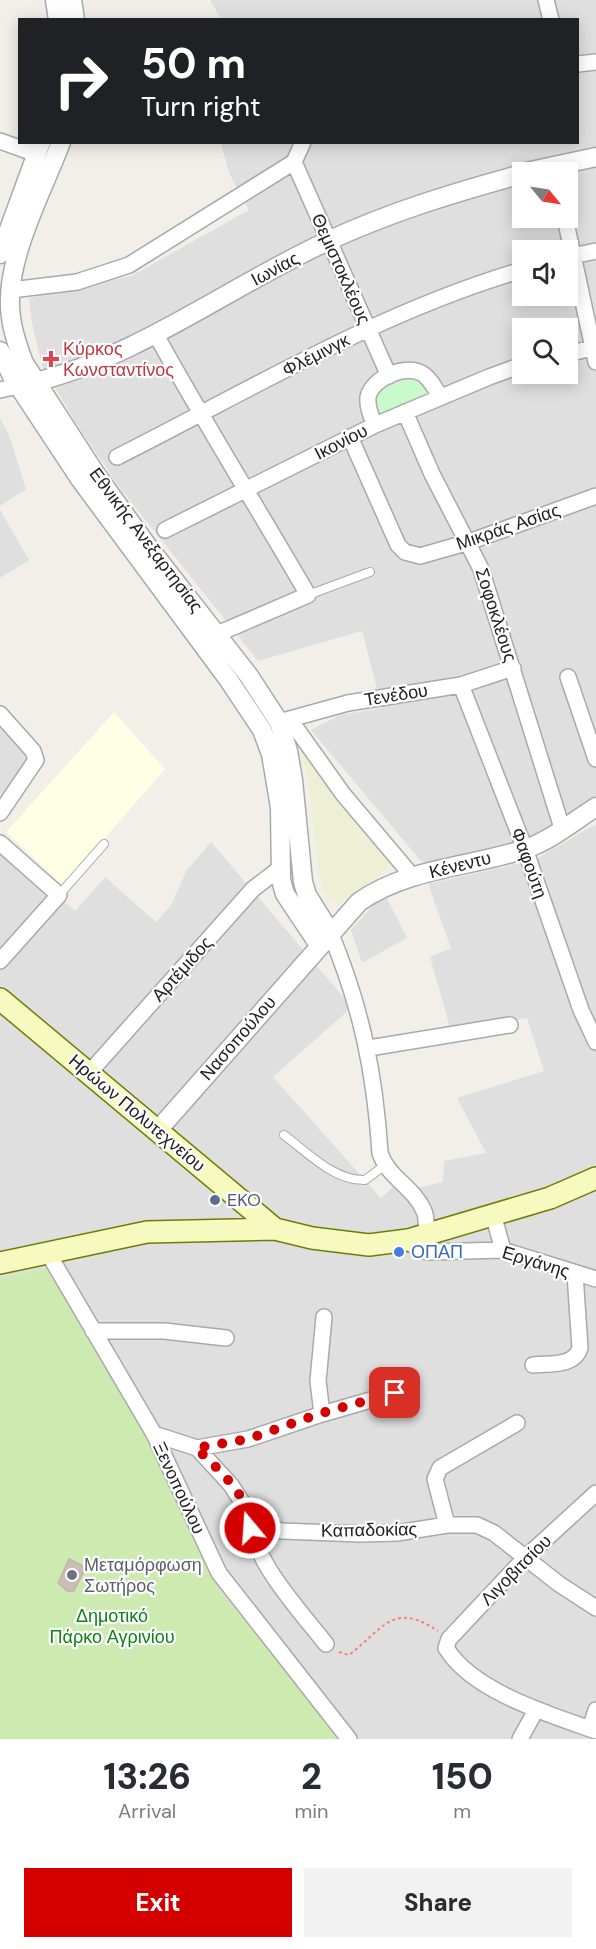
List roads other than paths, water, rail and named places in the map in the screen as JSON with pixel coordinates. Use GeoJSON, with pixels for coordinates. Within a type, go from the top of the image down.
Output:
{"type":"FeatureCollection","features":[{"type":"Feature","properties":{"kind":"main road","name":"Ηρώων Πολυτεχνείου"},"geometry":{"type":"LineString","coordinates":[[0,999],[274,1228]]}},
{"type":"Feature","properties":{"kind":"main road"},"geometry":{"type":"LineString","coordinates":[[0,1263],[147,1232],[274,1228],[312,1238],[369,1245],[417,1238],[550,1198],[596,1178]]}},
{"type":"Feature","properties":{"kind":"street"},"geometry":{"type":"LineString","coordinates":[[55,0],[58,18]]}},
{"type":"Feature","properties":{"kind":"street"},"geometry":{"type":"LineString","coordinates":[[72,0],[75,18]]}},
{"type":"Feature","properties":{"kind":"street"},"geometry":{"type":"LineString","coordinates":[[546,0],[550,18]]}},
{"type":"Feature","properties":{"kind":"street"},"geometry":{"type":"LineString","coordinates":[[579,64],[596,62]]}},
{"type":"Feature","properties":{"kind":"street"},"geometry":{"type":"LineString","coordinates":[[0,141],[38,148],[0,254]]}},
{"type":"Feature","properties":{"kind":"street","name":"Εθνικής Ανεξαρτησίας"},"geometry":{"type":"LineString","coordinates":[[60,144],[19,253],[11,290],[13,331],[24,363],[28,384],[127,518],[285,722],[303,882],[325,939]]}},
{"type":"Feature","properties":{"kind":"street"},"geometry":{"type":"LineString","coordinates":[[11,290],[77,282],[129,265],[294,162],[302,144]]}},
{"type":"Feature","properties":{"kind":"street"},"geometry":{"type":"LineString","coordinates":[[578,162],[596,157]]}},
{"type":"Feature","properties":{"kind":"street","name":"Θεμιστοκλέους"},"geometry":{"type":"LineString","coordinates":[[294,162],[327,241],[389,376]]}},
{"type":"Feature","properties":{"kind":"street","name":"Ιωνίας"},"geometry":{"type":"LineString","coordinates":[[28,384],[95,361],[155,333],[327,241],[453,193],[512,177]]}},
{"type":"Feature","properties":{"kind":"street"},"geometry":{"type":"LineString","coordinates":[[578,254],[596,251]]}},
{"type":"Feature","properties":{"kind":"street","name":"Φλέμινγκ"},"geometry":{"type":"LineString","coordinates":[[117,457],[367,329],[476,284],[512,273]]}},
{"type":"Feature","properties":{"kind":"street"},"geometry":{"type":"LineString","coordinates":[[578,287],[595,352],[578,353]]}},
{"type":"Feature","properties":{"kind":"street"},"geometry":{"type":"LineString","coordinates":[[155,333],[200,415],[247,489],[308,595],[217,633]]}},
{"type":"Feature","properties":{"kind":"street"},"geometry":{"type":"LineString","coordinates":[[0,351],[28,384],[80,479],[228,679],[262,730],[271,754],[280,807],[279,869],[285,894],[342,961],[349,977],[369,1048],[380,1153],[384,1166],[412,1194],[424,1211],[417,1238]]}},
{"type":"Feature","properties":{"kind":"street","name":"Ικονίου"},"geometry":{"type":"LineString","coordinates":[[165,530],[375,425],[512,369]]}},
{"type":"Feature","properties":{"kind":"street"},"geometry":{"type":"LineString","coordinates":[[375,425],[369,410],[369,394],[377,383],[389,376],[408,371],[419,372],[431,382],[440,397]]}},
{"type":"Feature","properties":{"kind":"street"},"geometry":{"type":"LineString","coordinates":[[0,390],[28,384]]}},
{"type":"Feature","properties":{"kind":"street","name":"Σοφοκλέους"},"geometry":{"type":"LineString","coordinates":[[405,412],[447,504],[469,542],[481,569],[562,828]]}},
{"type":"Feature","properties":{"kind":"street","name":"Μικράς Ασίας"},"geometry":{"type":"LineString","coordinates":[[350,437],[398,545],[405,552],[420,556],[469,542],[596,496]]}},
{"type":"Feature","properties":{"kind":"street","name":"Τενέδου"},"geometry":{"type":"LineString","coordinates":[[285,722],[348,703],[460,685],[513,668]]}},
{"type":"Feature","properties":{"kind":"street"},"geometry":{"type":"LineString","coordinates":[[568,677],[596,759]]}},
{"type":"Feature","properties":{"kind":"street","name":"Φαφούτη"},"geometry":{"type":"LineString","coordinates":[[460,685],[525,849],[574,992],[596,1042]]}},
{"type":"Feature","properties":{"kind":"street"},"geometry":{"type":"LineString","coordinates":[[0,714],[33,751],[36,760],[0,813]]}},
{"type":"Feature","properties":{"kind":"street"},"geometry":{"type":"LineString","coordinates":[[285,722],[413,877]]}},
{"type":"Feature","properties":{"kind":"street","name":"Κένεντυ"},"geometry":{"type":"LineString","coordinates":[[325,939],[359,902],[372,892],[413,877],[525,849],[596,807]]}},
{"type":"Feature","properties":{"kind":"street"},"geometry":{"type":"LineString","coordinates":[[0,843],[59,895],[0,961]]}},
{"type":"Feature","properties":{"kind":"street","name":"Αρτέμιδος"},"geometry":{"type":"LineString","coordinates":[[89,1073],[254,889],[279,869]]}},
{"type":"Feature","properties":{"kind":"street","name":"Νασοπούλου"},"geometry":{"type":"LineString","coordinates":[[158,1130],[325,939]]}},
{"type":"Feature","properties":{"kind":"street"},"geometry":{"type":"LineString","coordinates":[[369,1048],[510,1025]]}},
{"type":"Feature","properties":{"kind":"street"},"geometry":{"type":"LineString","coordinates":[[493,1214],[503,1250]]}},
{"type":"Feature","properties":{"kind":"street","name":"Εργάνης"},"geometry":{"type":"LineString","coordinates":[[417,1238],[417,1249],[428,1252],[503,1250],[596,1279]]}},
{"type":"Feature","properties":{"kind":"street","name":"Ξενοπούλου"},"geometry":{"type":"LineString","coordinates":[[48,1253],[154,1434],[213,1561],[227,1585],[296,1668],[349,1739]]}},
{"type":"Feature","properties":{"kind":"street"},"geometry":{"type":"LineString","coordinates":[[533,1365],[567,1362],[578,1353],[580,1348],[575,1274]]}},
{"type":"Feature","properties":{"kind":"street"},"geometry":{"type":"LineString","coordinates":[[322,1413],[318,1381],[324,1317]]}},
{"type":"Feature","properties":{"kind":"street"},"geometry":{"type":"LineString","coordinates":[[93,1330],[164,1331],[226,1338]]}},
{"type":"Feature","properties":{"kind":"street"},"geometry":{"type":"LineString","coordinates":[[196,1448],[248,1439],[322,1413],[395,1393]]}},
{"type":"Feature","properties":{"kind":"street"},"geometry":{"type":"LineString","coordinates":[[447,1525],[435,1479],[440,1468],[517,1423]]}},
{"type":"Feature","properties":{"kind":"street","name":"Καπαδοκίας"},"geometry":{"type":"LineString","coordinates":[[154,1434],[196,1448],[231,1485],[251,1516],[262,1526],[282,1531],[376,1534],[447,1525],[482,1527],[596,1608]]}},
{"type":"Feature","properties":{"kind":"street","name":"Λιγοβιτσίου"},"geometry":{"type":"LineString","coordinates":[[536,1710],[488,1684],[449,1646],[525,1558],[593,1501]]}},
{"type":"Feature","properties":{"kind":"street"},"geometry":{"type":"LineString","coordinates":[[251,1516],[250,1528],[265,1562],[326,1644]]}},
{"type":"Feature","properties":{"kind":"street"},"geometry":{"type":"LineString","coordinates":[[519,1739],[536,1710],[593,1730],[596,1710]]}},
{"type":"Feature","properties":{"kind":"lane"},"geometry":{"type":"LineString","coordinates":[[308,595],[370,572]]}},
{"type":"Feature","properties":{"kind":"lane"},"geometry":{"type":"LineString","coordinates":[[59,895],[104,844]]}},
{"type":"Feature","properties":{"kind":"lane"},"geometry":{"type":"LineString","coordinates":[[284,1135],[335,1173],[347,1178],[365,1180],[384,1166]]}},
{"type":"Feature","properties":{"kind":"place","name":"Κύρκος Κωνσταντίνος"},"geometry":{"type":"Point","coordinates":[51,359]}},
{"type":"Feature","properties":{"kind":"place","name":"EKO"},"geometry":{"type":"Point","coordinates":[215,1200]}},
{"type":"Feature","properties":{"kind":"place","name":"ΟΠΑΠ"},"geometry":{"type":"Point","coordinates":[399,1252]}},
{"type":"Feature","properties":{"kind":"place","name":"Μεταμόρφωση Σωτήρος"},"geometry":{"type":"Point","coordinates":[72,1575]}},
{"type":"Feature","properties":{"kind":"park label","name":"Δημοτικό Πάρκο Αγρινίου"},"geometry":{"type":"Point","coordinates":[112,1626]}}]}
